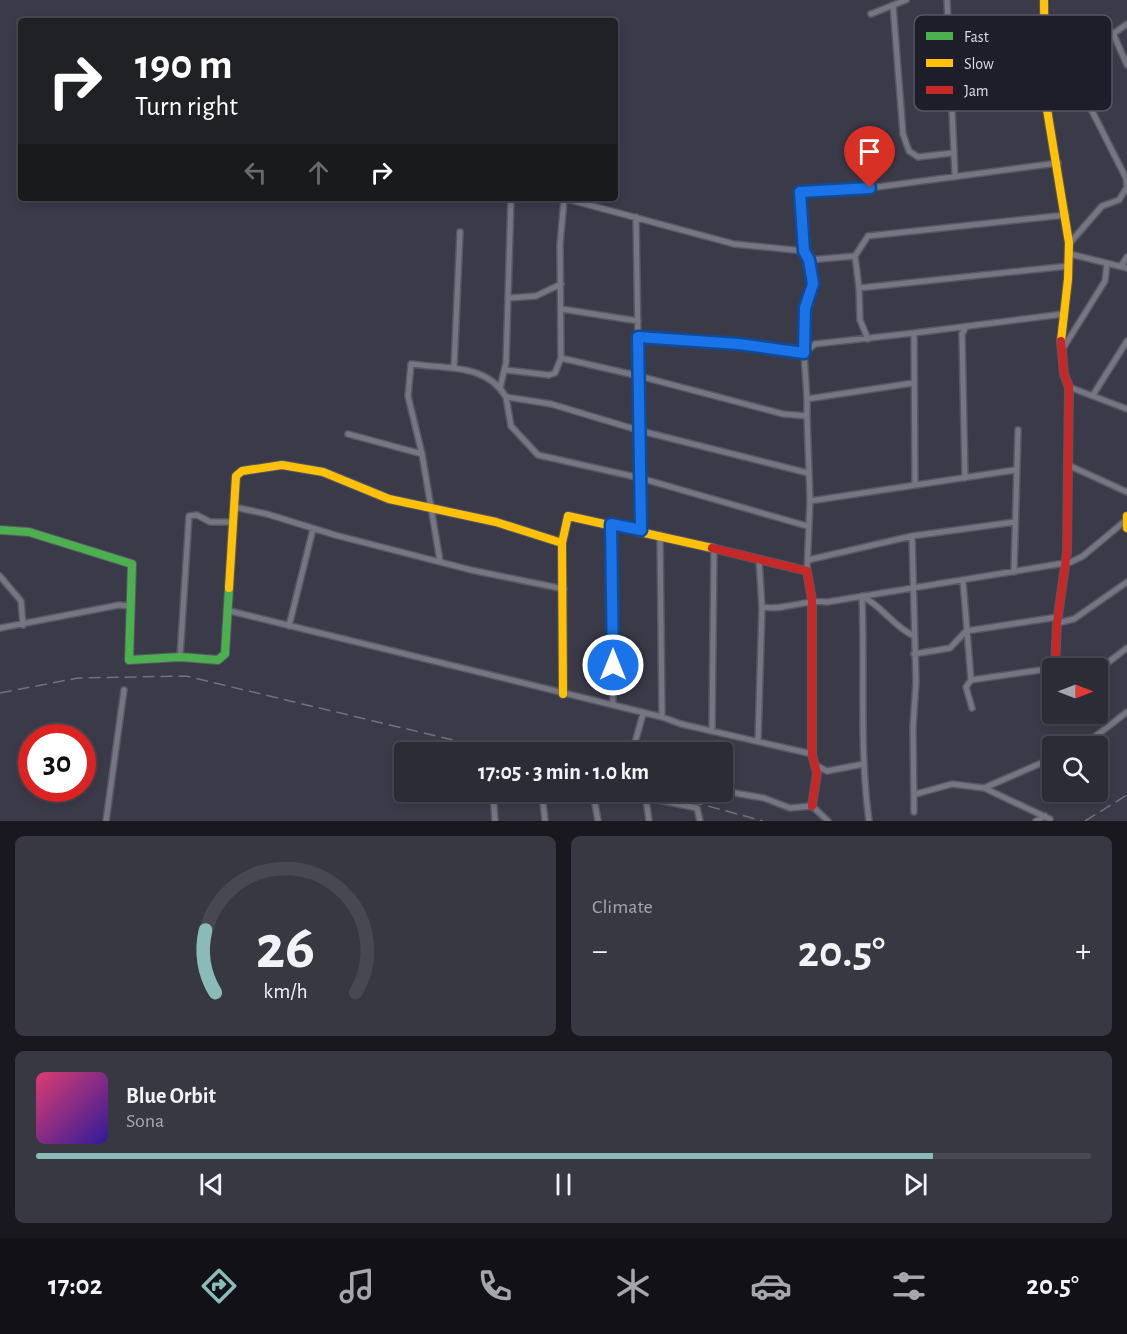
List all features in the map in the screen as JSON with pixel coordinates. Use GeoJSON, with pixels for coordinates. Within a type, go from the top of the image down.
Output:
{"type":"FeatureCollection","features":[{"type":"Feature","properties":{"kind":"street"},"geometry":{"type":"LineString","coordinates":[[871,14],[906,0]]}},
{"type":"Feature","properties":{"kind":"street"},"geometry":{"type":"LineString","coordinates":[[947,0],[948,15]]}},
{"type":"Feature","properties":{"kind":"street"},"geometry":{"type":"LineString","coordinates":[[1044,0],[1044,15]]}},
{"type":"Feature","properties":{"kind":"street"},"geometry":{"type":"LineString","coordinates":[[893,5],[903,134],[909,151],[918,157],[953,153]]}},
{"type":"Feature","properties":{"kind":"street"},"geometry":{"type":"LineString","coordinates":[[1127,24],[1113,33],[1127,65]]}},
{"type":"Feature","properties":{"kind":"street"},"geometry":{"type":"LineString","coordinates":[[951,111],[955,175]]}},
{"type":"Feature","properties":{"kind":"street"},"geometry":{"type":"LineString","coordinates":[[1048,111],[1058,163],[1070,254],[1063,314],[1062,350],[1063,373],[1069,387],[1068,465],[1064,563],[1056,658]]}},
{"type":"Feature","properties":{"kind":"street"},"geometry":{"type":"LineString","coordinates":[[1068,245],[1102,206],[1119,200],[1127,187],[1126,178],[1093,111]]}},
{"type":"Feature","properties":{"kind":"street"},"geometry":{"type":"LineString","coordinates":[[812,806],[817,766],[812,754],[812,600],[807,571],[807,526],[810,501],[804,353],[805,308],[813,284],[809,260],[804,251],[799,196],[802,191],[870,188],[1058,163]]}},
{"type":"Feature","properties":{"kind":"street"},"geometry":{"type":"LineString","coordinates":[[501,388],[509,298],[511,201]]}},
{"type":"Feature","properties":{"kind":"street"},"geometry":{"type":"LineString","coordinates":[[504,370],[549,375],[555,373],[561,358],[560,244],[564,201]]}},
{"type":"Feature","properties":{"kind":"street"},"geometry":{"type":"LineString","coordinates":[[572,201],[636,216],[734,244],[804,251]]}},
{"type":"Feature","properties":{"kind":"street"},"geometry":{"type":"LineString","coordinates":[[868,339],[860,320],[855,256],[868,236],[1066,215]]}},
{"type":"Feature","properties":{"kind":"street"},"geometry":{"type":"LineString","coordinates":[[636,216],[641,530]]}},
{"type":"Feature","properties":{"kind":"street"},"geometry":{"type":"LineString","coordinates":[[454,368],[460,232]]}},
{"type":"Feature","properties":{"kind":"street"},"geometry":{"type":"LineString","coordinates":[[1070,254],[1124,267],[1127,257]]}},
{"type":"Feature","properties":{"kind":"street"},"geometry":{"type":"LineString","coordinates":[[809,260],[855,256]]}},
{"type":"Feature","properties":{"kind":"street"},"geometry":{"type":"LineString","coordinates":[[1062,350],[1105,281],[1107,263]]}},
{"type":"Feature","properties":{"kind":"street"},"geometry":{"type":"LineString","coordinates":[[859,288],[1069,266]]}},
{"type":"Feature","properties":{"kind":"street"},"geometry":{"type":"LineString","coordinates":[[509,298],[536,296],[561,284]]}},
{"type":"Feature","properties":{"kind":"street"},"geometry":{"type":"LineString","coordinates":[[562,309],[638,321]]}},
{"type":"Feature","properties":{"kind":"street"},"geometry":{"type":"LineString","coordinates":[[638,337],[739,344],[804,353],[815,344],[1063,314]]}},
{"type":"Feature","properties":{"kind":"street"},"geometry":{"type":"LineString","coordinates":[[965,478],[962,334],[966,327]]}},
{"type":"Feature","properties":{"kind":"street"},"geometry":{"type":"LineString","coordinates":[[914,333],[915,484]]}},
{"type":"Feature","properties":{"kind":"street"},"geometry":{"type":"LineString","coordinates":[[1093,395],[1127,341]]}},
{"type":"Feature","properties":{"kind":"street"},"geometry":{"type":"LineString","coordinates":[[561,358],[783,414],[807,416]]}},
{"type":"Feature","properties":{"kind":"street"},"geometry":{"type":"LineString","coordinates":[[440,561],[422,454],[408,396],[411,364],[475,371],[501,388],[506,397],[511,426],[538,455],[640,478],[807,526]]}},
{"type":"Feature","properties":{"kind":"street"},"geometry":{"type":"LineString","coordinates":[[807,399],[914,383]]}},
{"type":"Feature","properties":{"kind":"street"},"geometry":{"type":"LineString","coordinates":[[1069,387],[1127,409]]}},
{"type":"Feature","properties":{"kind":"street"},"geometry":{"type":"LineString","coordinates":[[506,397],[551,404],[641,431],[808,473]]}},
{"type":"Feature","properties":{"kind":"street"},"geometry":{"type":"LineString","coordinates":[[1014,572],[1015,470],[1018,430]]}},
{"type":"Feature","properties":{"kind":"street"},"geometry":{"type":"LineString","coordinates":[[348,434],[422,454]]}},
{"type":"Feature","properties":{"kind":"street"},"geometry":{"type":"LineString","coordinates":[[0,530],[29,532],[132,564],[129,660],[180,657],[213,661],[222,658],[225,654],[230,611],[227,599],[236,476],[242,471],[282,465],[323,472],[389,499],[496,522],[562,543]]}},
{"type":"Feature","properties":{"kind":"street"},"geometry":{"type":"LineString","coordinates":[[1068,465],[1127,492]]}},
{"type":"Feature","properties":{"kind":"street"},"geometry":{"type":"LineString","coordinates":[[810,501],[1015,470]]}},
{"type":"Feature","properties":{"kind":"street"},"geometry":{"type":"LineString","coordinates":[[234,507],[471,570],[564,589]]}},
{"type":"Feature","properties":{"kind":"street"},"geometry":{"type":"LineString","coordinates":[[180,657],[189,516],[197,515],[210,522],[232,522]]}},
{"type":"Feature","properties":{"kind":"street"},"geometry":{"type":"LineString","coordinates":[[563,694],[562,543],[568,516],[641,530],[807,571]]}},
{"type":"Feature","properties":{"kind":"street"},"geometry":{"type":"LineString","coordinates":[[762,607],[784,606],[812,600],[827,602],[1064,563],[1083,556],[1126,521]]}},
{"type":"Feature","properties":{"kind":"street"},"geometry":{"type":"LineString","coordinates":[[808,560],[912,536],[1015,522]]}},
{"type":"Feature","properties":{"kind":"street"},"geometry":{"type":"LineString","coordinates":[[611,524],[613,705]]}},
{"type":"Feature","properties":{"kind":"street"},"geometry":{"type":"LineString","coordinates":[[289,626],[314,529]]}},
{"type":"Feature","properties":{"kind":"street"},"geometry":{"type":"LineString","coordinates":[[660,535],[662,717]]}},
{"type":"Feature","properties":{"kind":"street"},"geometry":{"type":"LineString","coordinates":[[912,536],[916,682],[913,727],[916,794],[914,812]]}},
{"type":"Feature","properties":{"kind":"street"},"geometry":{"type":"LineString","coordinates":[[712,731],[714,548]]}},
{"type":"Feature","properties":{"kind":"street"},"geometry":{"type":"LineString","coordinates":[[758,741],[762,607],[759,560]]}},
{"type":"Feature","properties":{"kind":"street"},"geometry":{"type":"LineString","coordinates":[[0,576],[21,601],[23,625]]}},
{"type":"Feature","properties":{"kind":"street"},"geometry":{"type":"LineString","coordinates":[[963,580],[971,680],[966,687],[972,708]]}},
{"type":"Feature","properties":{"kind":"street"},"geometry":{"type":"LineString","coordinates":[[914,654],[950,648],[966,631],[1074,619],[1127,582]]}},
{"type":"Feature","properties":{"kind":"street"},"geometry":{"type":"LineString","coordinates":[[862,596],[886,612],[899,628],[914,636]]}},
{"type":"Feature","properties":{"kind":"street"},"geometry":{"type":"LineString","coordinates":[[862,596],[864,764],[869,821]]}},
{"type":"Feature","properties":{"kind":"street"},"geometry":{"type":"LineString","coordinates":[[0,628],[119,605],[130,606]]}},
{"type":"Feature","properties":{"kind":"street"},"geometry":{"type":"LineString","coordinates":[[230,611],[812,754]]}},
{"type":"Feature","properties":{"kind":"street"},"geometry":{"type":"LineString","coordinates":[[1108,662],[1127,648]]}},
{"type":"Feature","properties":{"kind":"street"},"geometry":{"type":"LineString","coordinates":[[971,680],[1042,670]]}},
{"type":"Feature","properties":{"kind":"street"},"geometry":{"type":"LineString","coordinates":[[106,821],[124,690]]}},
{"type":"Feature","properties":{"kind":"street"},"geometry":{"type":"LineString","coordinates":[[1096,736],[1127,712]]}},
{"type":"Feature","properties":{"kind":"street"},"geometry":{"type":"LineString","coordinates":[[635,742],[643,714]]}},
{"type":"Feature","properties":{"kind":"street"},"geometry":{"type":"LineString","coordinates":[[984,788],[1042,763]]}},
{"type":"Feature","properties":{"kind":"street"},"geometry":{"type":"LineString","coordinates":[[817,766],[826,771],[864,764]]}},
{"type":"Feature","properties":{"kind":"street"},"geometry":{"type":"LineString","coordinates":[[916,794],[952,784],[984,788],[1048,818],[1036,821]]}},
{"type":"Feature","properties":{"kind":"street"},"geometry":{"type":"LineString","coordinates":[[733,793],[764,798],[790,808],[812,806],[828,821]]}},
{"type":"Feature","properties":{"kind":"street"},"geometry":{"type":"LineString","coordinates":[[494,802],[495,821]]}},
{"type":"Feature","properties":{"kind":"street"},"geometry":{"type":"LineString","coordinates":[[543,802],[546,821]]}},
{"type":"Feature","properties":{"kind":"street"},"geometry":{"type":"LineString","coordinates":[[594,802],[597,821]]}},
{"type":"Feature","properties":{"kind":"street"},"geometry":{"type":"LineString","coordinates":[[646,802],[649,821]]}},
{"type":"Feature","properties":{"kind":"street"},"geometry":{"type":"LineString","coordinates":[[665,802],[697,807],[700,821]]}},
{"type":"Feature","properties":{"kind":"railway"},"geometry":{"type":"LineString","coordinates":[[0,693],[78,678],[186,676],[461,742]]}},
{"type":"Feature","properties":{"kind":"railway"},"geometry":{"type":"LineString","coordinates":[[1085,821],[1127,795]]}},
{"type":"Feature","properties":{"kind":"railway"},"geometry":{"type":"LineString","coordinates":[[693,802],[763,821]]}},
{"type":"Feature","properties":{"kind":"traffic: fast"},"geometry":{"type":"LineString","coordinates":[[0,530],[29,532],[132,564],[129,660],[180,657],[218,660],[225,654],[229,588]]}},
{"type":"Feature","properties":{"kind":"traffic: slow"},"geometry":{"type":"LineString","coordinates":[[1044,0],[1044,15]]}},
{"type":"Feature","properties":{"kind":"traffic: slow"},"geometry":{"type":"LineString","coordinates":[[1047,111],[1069,243],[1068,279],[1061,341]]}},
{"type":"Feature","properties":{"kind":"traffic: slow"},"geometry":{"type":"LineString","coordinates":[[229,588],[236,476],[242,471],[282,465],[323,472],[389,499],[496,522],[562,543]]}},
{"type":"Feature","properties":{"kind":"traffic: slow"},"geometry":{"type":"LineString","coordinates":[[563,694],[562,543],[568,516],[712,548]]}},
{"type":"Feature","properties":{"kind":"traffic: slow"},"geometry":{"type":"LineString","coordinates":[[1127,516],[1127,528]]}},
{"type":"Feature","properties":{"kind":"traffic: jam"},"geometry":{"type":"LineString","coordinates":[[1055,658],[1057,623],[1067,552],[1069,387],[1064,374],[1061,341]]}},
{"type":"Feature","properties":{"kind":"traffic: jam"},"geometry":{"type":"LineString","coordinates":[[712,548],[807,571],[812,600],[812,754],[817,773],[812,806]]}},
{"type":"Feature","properties":{"kind":"route"},"geometry":{"type":"LineString","coordinates":[[613,665],[611,524],[641,530],[638,337],[739,344],[804,353],[805,308],[813,284],[809,260],[804,251],[800,192],[870,188]]}}]}
